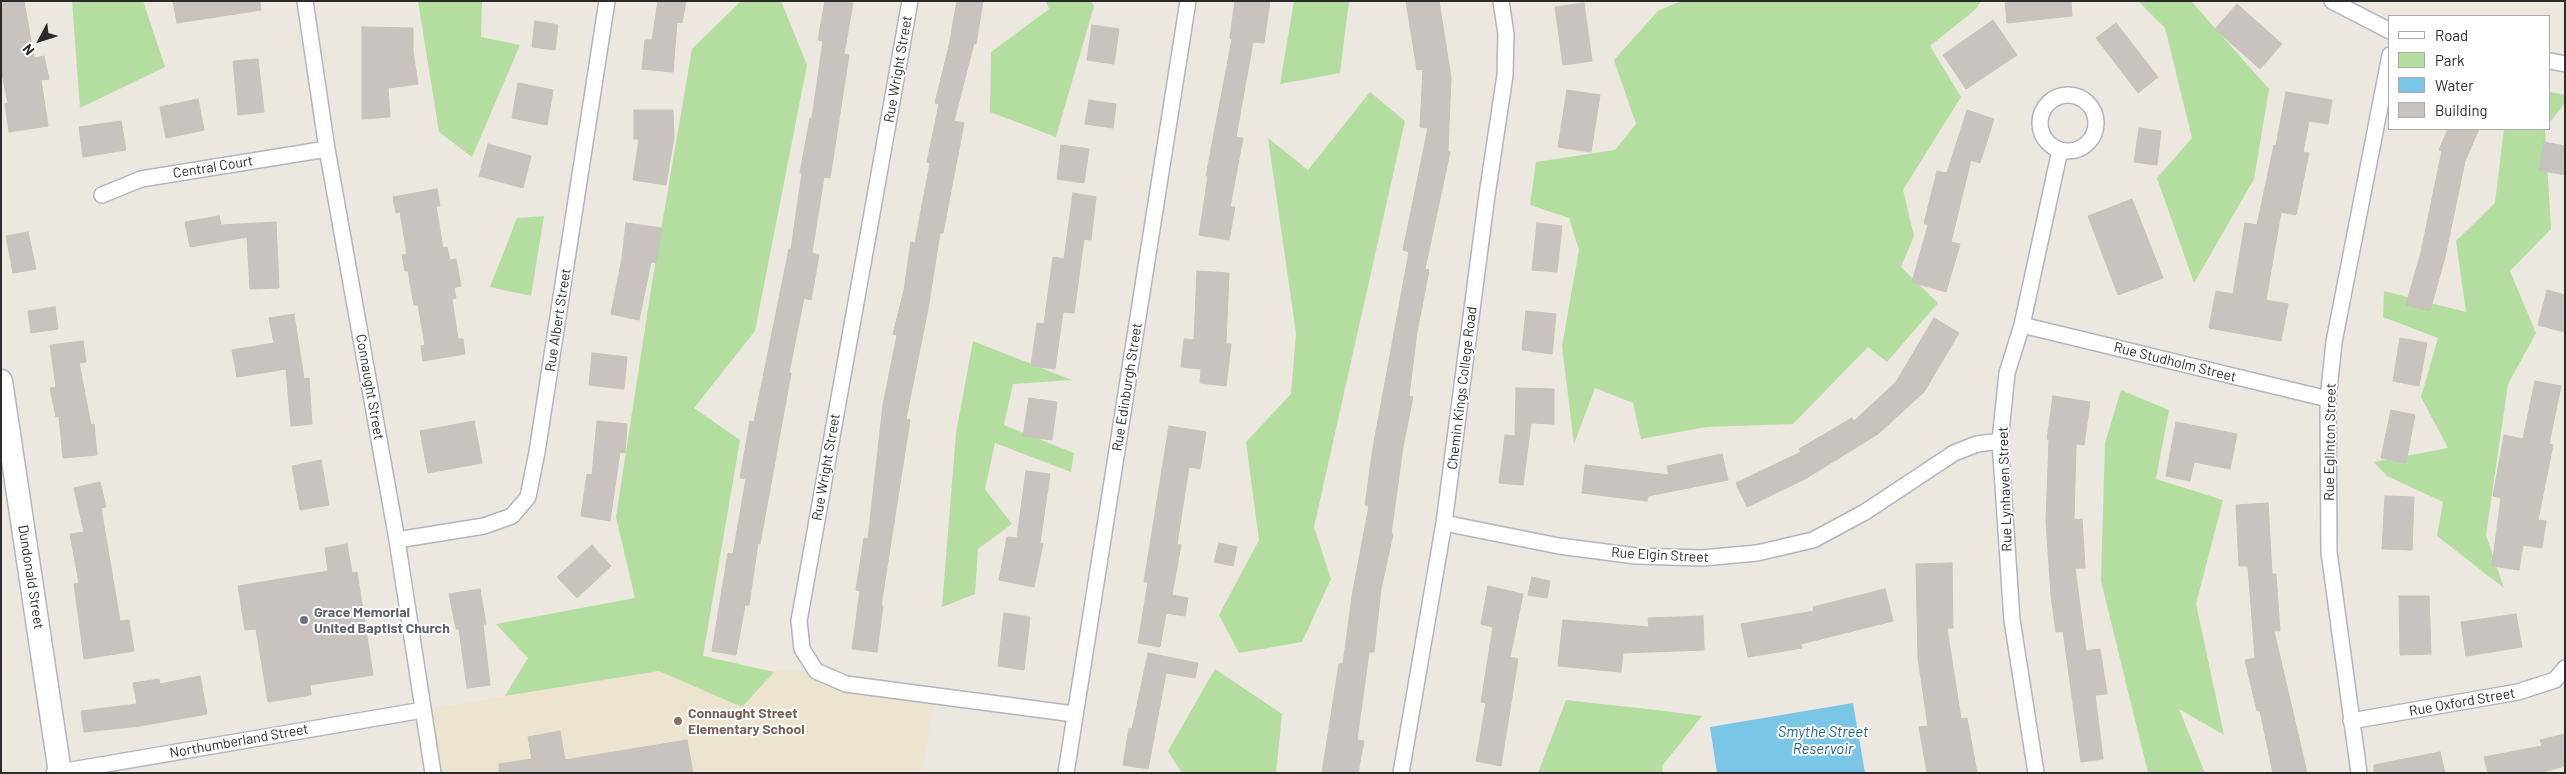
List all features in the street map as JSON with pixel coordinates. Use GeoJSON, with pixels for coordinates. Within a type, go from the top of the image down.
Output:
{"type":"FeatureCollection","features":[{"type":"Feature","properties":{"kind":"street","name":"Connaught Street"},"geometry":{"type":"LineString","coordinates":[[305,1],[327,149],[398,540],[433,773]]}},
{"type":"Feature","properties":{"kind":"street","name":"Rue Albert Street"},"geometry":{"type":"LineString","coordinates":[[398,540],[484,526],[512,516],[528,497],[537,452],[607,1]]}},
{"type":"Feature","properties":{"kind":"street","name":"Rue Wright Street"},"geometry":{"type":"LineString","coordinates":[[910,1],[799,621],[802,650],[816,671],[846,684],[1074,714]]}},
{"type":"Feature","properties":{"kind":"street","name":"Rue Edinburgh Street"},"geometry":{"type":"LineString","coordinates":[[1066,773],[1188,1]]}},
{"type":"Feature","properties":{"kind":"street","name":"Chemin Kings College Road"},"geometry":{"type":"LineString","coordinates":[[1402,773],[1444,523],[1487,194],[1506,75],[1506,34],[1501,1]]}},
{"type":"Feature","properties":{"kind":"street"},"geometry":{"type":"LineString","coordinates":[[2332,1],[2388,30]]}},
{"type":"Feature","properties":{"kind":"street"},"geometry":{"type":"LineString","coordinates":[[2551,61],[2565,64]]}},
{"type":"Feature","properties":{"kind":"street","name":"Rue Eglinton Street"},"geometry":{"type":"LineString","coordinates":[[2359,773],[2329,552],[2328,399],[2334,342],[2388,65]]}},
{"type":"Feature","properties":{"kind":"street","name":"Central Court"},"geometry":{"type":"LineString","coordinates":[[102,195],[141,179],[327,149]]}},
{"type":"Feature","properties":{"kind":"street","name":"Rue Lynhaven Street"},"geometry":{"type":"LineString","coordinates":[[2036,773],[2012,620],[2000,441],[2007,374],[2022,325],[2060,150]]}},
{"type":"Feature","properties":{"kind":"street","name":"Rue Studholm Street"},"geometry":{"type":"LineString","coordinates":[[2022,325],[2328,399]]}},
{"type":"Feature","properties":{"kind":"street","name":"Dundonald Street"},"geometry":{"type":"LineString","coordinates":[[1,381],[58,772]]}},
{"type":"Feature","properties":{"kind":"street","name":"Rue Elgin Street"},"geometry":{"type":"LineString","coordinates":[[1444,523],[1559,546],[1636,556],[1702,558],[1757,553],[1813,540],[1865,512],[1954,453],[1977,444],[2000,441]]}},
{"type":"Feature","properties":{"kind":"street","name":"Rue Oxford Street"},"geometry":{"type":"LineString","coordinates":[[2351,721],[2518,692],[2555,680],[2565,668]]}},
{"type":"Feature","properties":{"kind":"street","name":"Northumberland Street"},"geometry":{"type":"LineString","coordinates":[[58,772],[423,710]]}},
{"type":"Feature","properties":{"kind":"shaded area","name":"Connaught Street Elementary School"},"geometry":{"type":"Polygon","coordinates":[[[659,671],[816,671],[935,695],[922,773],[433,773],[423,710],[659,671]]]}},
{"type":"Feature","properties":{"kind":"green space"},"geometry":{"type":"Polygon","coordinates":[[[72,1],[143,1],[165,67],[80,108],[72,1]]]}},
{"type":"Feature","properties":{"kind":"green space"},"geometry":{"type":"Polygon","coordinates":[[[418,1],[482,1],[481,37],[520,45],[472,157],[439,132],[418,1]]]}},
{"type":"Feature","properties":{"kind":"green space"},"geometry":{"type":"Polygon","coordinates":[[[741,1],[781,1],[807,65],[755,331],[694,408],[740,440],[703,656],[774,672],[742,707],[659,671],[505,696],[528,658],[496,624],[635,598],[616,517],[652,283],[692,49],[741,1]]]}},
{"type":"Feature","properties":{"kind":"green space"},"geometry":{"type":"Polygon","coordinates":[[[1046,1],[1091,1],[1094,6],[1056,137],[990,112],[991,52],[1049,9],[1046,1]]]}},
{"type":"Feature","properties":{"kind":"green space"},"geometry":{"type":"Polygon","coordinates":[[[1294,1],[1349,1],[1340,73],[1280,84],[1294,1]]]}},
{"type":"Feature","properties":{"kind":"green space"},"geometry":{"type":"Polygon","coordinates":[[[1681,1],[1981,1],[1976,9],[1930,46],[1961,97],[1903,190],[1914,236],[1901,267],[1938,303],[1887,362],[1868,347],[1793,424],[1706,427],[1641,439],[1633,403],[1595,388],[1574,444],[1562,346],[1579,250],[1569,218],[1530,205],[1536,162],[1615,150],[1636,124],[1614,60],[1658,11],[1681,1]]]}},
{"type":"Feature","properties":{"kind":"green space"},"geometry":{"type":"Polygon","coordinates":[[[2138,1],[2191,1],[2269,89],[2254,179],[2194,283],[2157,178],[2192,138],[2165,28],[2138,1]]]}},
{"type":"Feature","properties":{"kind":"green space"},"geometry":{"type":"Polygon","coordinates":[[[1370,92],[1405,121],[1314,527],[1331,579],[1302,642],[1239,653],[1219,615],[1259,540],[1246,442],[1291,394],[1296,333],[1268,138],[1308,170],[1370,92]]]}},
{"type":"Feature","properties":{"kind":"green space"},"geometry":{"type":"Polygon","coordinates":[[[2551,92],[2565,95],[2565,103],[2551,121],[2551,92]]]}},
{"type":"Feature","properties":{"kind":"green space"},"geometry":{"type":"Polygon","coordinates":[[[2504,130],[2545,130],[2551,229],[2510,271],[2536,333],[2508,384],[2486,535],[2504,588],[2437,536],[2443,502],[2387,476],[2374,462],[2448,448],[2421,397],[2438,338],[2383,317],[2384,291],[2466,312],[2456,241],[2495,203],[2504,130]]]}},
{"type":"Feature","properties":{"kind":"green space"},"geometry":{"type":"Polygon","coordinates":[[[544,216],[531,296],[490,287],[517,218],[544,216]]]}},
{"type":"Feature","properties":{"kind":"green space"},"geometry":{"type":"Polygon","coordinates":[[[973,341],[1072,380],[1013,384],[1004,425],[1074,453],[1071,472],[995,443],[985,489],[1012,524],[978,549],[975,594],[942,607],[956,433],[973,341]]]}},
{"type":"Feature","properties":{"kind":"green space"},"geometry":{"type":"Polygon","coordinates":[[[2121,390],[2169,410],[2156,479],[2223,500],[2196,604],[2224,735],[2179,709],[2205,773],[2148,773],[2101,581],[2105,443],[2121,390]]]}},
{"type":"Feature","properties":{"kind":"green space"},"geometry":{"type":"Polygon","coordinates":[[[1215,669],[1282,714],[1276,773],[1182,773],[1168,751],[1215,669]]]}},
{"type":"Feature","properties":{"kind":"green space"},"geometry":{"type":"Polygon","coordinates":[[[1566,700],[1702,716],[1662,766],[1663,773],[1538,773],[1566,700]]]}},
{"type":"Feature","properties":{"kind":"water","name":"Smythe Street Reservoir"},"geometry":{"type":"Polygon","coordinates":[[[1853,703],[1865,773],[1717,773],[1710,727],[1853,703]]]}},
{"type":"Feature","properties":{"kind":"building"},"geometry":{"type":"Polygon","coordinates":[[[1,1],[24,1],[34,58],[44,56],[49,79],[41,80],[48,126],[9,132],[5,104],[8,103],[1,69],[1,1]]]}},
{"type":"Feature","properties":{"kind":"building"},"geometry":{"type":"Polygon","coordinates":[[[173,1],[260,1],[261,10],[177,23],[173,1]]]}},
{"type":"Feature","properties":{"kind":"building"},"geometry":{"type":"Polygon","coordinates":[[[658,1],[686,1],[682,23],[677,22],[673,72],[642,69],[645,40],[652,40],[658,1]]]}},
{"type":"Feature","properties":{"kind":"building"},"geometry":{"type":"Polygon","coordinates":[[[825,1],[853,3],[844,54],[849,55],[830,178],[824,177],[812,253],[819,255],[811,300],[804,298],[789,373],[791,373],[760,544],[758,543],[749,605],[745,605],[736,655],[712,651],[728,553],[733,554],[746,479],[740,478],[750,421],[754,422],[789,249],[791,249],[802,173],[800,173],[810,118],[812,118],[823,41],[818,40],[825,1]]]}},
{"type":"Feature","properties":{"kind":"building"},"geometry":{"type":"Polygon","coordinates":[[[957,1],[983,1],[976,44],[974,43],[954,121],[964,123],[943,233],[940,233],[928,309],[906,419],[910,420],[881,606],[883,606],[877,652],[852,649],[860,591],[856,590],[864,538],[868,539],[883,405],[897,335],[893,334],[904,290],[911,242],[915,243],[930,163],[927,162],[939,104],[935,103],[949,46],[957,1]]]}},
{"type":"Feature","properties":{"kind":"building"},"geometry":{"type":"Polygon","coordinates":[[[1235,1],[1270,1],[1264,43],[1253,42],[1236,137],[1243,138],[1230,207],[1235,207],[1229,240],[1199,235],[1208,176],[1206,176],[1232,39],[1230,38],[1235,1]]]}},
{"type":"Feature","properties":{"kind":"building"},"geometry":{"type":"Polygon","coordinates":[[[1406,1],[1439,1],[1451,78],[1448,151],[1450,152],[1425,269],[1429,270],[1417,332],[1409,396],[1413,397],[1403,447],[1391,534],[1393,534],[1381,589],[1374,652],[1369,652],[1357,740],[1364,741],[1358,773],[1322,773],[1339,664],[1343,664],[1352,596],[1369,506],[1365,505],[1373,448],[1409,252],[1403,250],[1428,128],[1420,127],[1423,69],[1417,70],[1406,1]]]}},
{"type":"Feature","properties":{"kind":"building"},"geometry":{"type":"Polygon","coordinates":[[[2005,1],[2071,1],[2072,16],[2007,23],[2005,1]]]}},
{"type":"Feature","properties":{"kind":"building"},"geometry":{"type":"Polygon","coordinates":[[[1584,3],[1592,61],[1563,65],[1555,7],[1584,3]]]}},
{"type":"Feature","properties":{"kind":"building"},"geometry":{"type":"Polygon","coordinates":[[[2237,4],[2282,44],[2260,69],[2215,29],[2237,4]]]}},
{"type":"Feature","properties":{"kind":"building"},"geometry":{"type":"Polygon","coordinates":[[[1993,20],[2017,55],[1966,89],[1943,55],[1993,20]]]}},
{"type":"Feature","properties":{"kind":"building"},"geometry":{"type":"Polygon","coordinates":[[[535,21],[558,25],[555,50],[532,47],[535,21]]]}},
{"type":"Feature","properties":{"kind":"building"},"geometry":{"type":"Polygon","coordinates":[[[2116,23],[2158,77],[2138,93],[2096,38],[2116,23]]]}},
{"type":"Feature","properties":{"kind":"building"},"geometry":{"type":"Polygon","coordinates":[[[1092,25],[1119,29],[1114,64],[1087,60],[1092,25]]]}},
{"type":"Feature","properties":{"kind":"building"},"geometry":{"type":"Polygon","coordinates":[[[362,27],[413,28],[413,52],[418,84],[388,88],[390,117],[362,119],[362,27]]]}},
{"type":"Feature","properties":{"kind":"building"},"geometry":{"type":"Polygon","coordinates":[[[258,59],[264,112],[238,115],[233,61],[258,59]]]}},
{"type":"Feature","properties":{"kind":"building"},"geometry":{"type":"Polygon","coordinates":[[[518,83],[553,90],[547,125],[512,118],[518,83]]]}},
{"type":"Feature","properties":{"kind":"building"},"geometry":{"type":"Polygon","coordinates":[[[1567,90],[1600,95],[1591,152],[1558,147],[1567,90]]]}},
{"type":"Feature","properties":{"kind":"building"},"geometry":{"type":"Polygon","coordinates":[[[2286,92],[2332,100],[2328,124],[2309,121],[2303,152],[2309,153],[2296,215],[2281,212],[2266,300],[2288,304],[2281,341],[2209,328],[2216,291],[2233,294],[2245,223],[2257,225],[2274,145],[2276,146],[2286,92]]]}},
{"type":"Feature","properties":{"kind":"building"},"geometry":{"type":"Polygon","coordinates":[[[198,99],[204,130],[166,138],[160,107],[198,99]]]}},
{"type":"Feature","properties":{"kind":"building"},"geometry":{"type":"Polygon","coordinates":[[[1089,100],[1116,104],[1113,128],[1085,124],[1089,100]]]}},
{"type":"Feature","properties":{"kind":"building"},"geometry":{"type":"Polygon","coordinates":[[[634,110],[673,110],[674,137],[666,185],[633,180],[639,139],[634,139],[634,110]]]}},
{"type":"Feature","properties":{"kind":"building"},"geometry":{"type":"Polygon","coordinates":[[[1967,110],[1994,119],[1980,163],[1971,160],[1951,242],[1960,244],[1946,292],[1912,282],[1928,225],[1924,223],[1937,171],[1947,173],[1967,110]]]}},
{"type":"Feature","properties":{"kind":"building"},"geometry":{"type":"Polygon","coordinates":[[[121,121],[126,150],[83,157],[79,127],[121,121]]]}},
{"type":"Feature","properties":{"kind":"building"},"geometry":{"type":"Polygon","coordinates":[[[2139,128],[2161,131],[2157,165],[2134,162],[2139,128]]]}},
{"type":"Feature","properties":{"kind":"building"},"geometry":{"type":"Polygon","coordinates":[[[2448,130],[2479,130],[2465,161],[2445,257],[2430,311],[2406,305],[2421,252],[2442,151],[2439,150],[2448,130]]]}},
{"type":"Feature","properties":{"kind":"building"},"geometry":{"type":"Polygon","coordinates":[[[2544,142],[2565,146],[2565,175],[2539,170],[2544,142]]]}},
{"type":"Feature","properties":{"kind":"building"},"geometry":{"type":"Polygon","coordinates":[[[488,144],[531,156],[523,188],[479,176],[488,144]]]}},
{"type":"Feature","properties":{"kind":"building"},"geometry":{"type":"Polygon","coordinates":[[[1061,145],[1089,149],[1084,183],[1057,179],[1061,145]]]}},
{"type":"Feature","properties":{"kind":"building"},"geometry":{"type":"Polygon","coordinates":[[[437,189],[440,206],[436,206],[443,248],[447,247],[450,260],[456,259],[461,286],[454,288],[456,298],[452,299],[458,339],[463,339],[465,354],[423,361],[421,346],[425,345],[418,305],[414,305],[408,271],[405,271],[402,255],[407,254],[400,212],[396,213],[393,197],[437,189]]]}},
{"type":"Feature","properties":{"kind":"building"},"geometry":{"type":"Polygon","coordinates":[[[1073,193],[1096,197],[1091,240],[1084,239],[1074,313],[1063,312],[1055,369],[1031,366],[1037,323],[1044,324],[1053,257],[1064,259],[1073,193]]]}},
{"type":"Feature","properties":{"kind":"building"},"geometry":{"type":"Polygon","coordinates":[[[2132,199],[2163,278],[2118,295],[2088,216],[2132,199]]]}},
{"type":"Feature","properties":{"kind":"building"},"geometry":{"type":"Polygon","coordinates":[[[219,216],[221,225],[276,222],[279,288],[250,289],[247,237],[190,247],[185,222],[219,216]]]}},
{"type":"Feature","properties":{"kind":"building"},"geometry":{"type":"Polygon","coordinates":[[[626,223],[662,228],[656,263],[651,262],[639,320],[611,314],[622,258],[626,223]]]}},
{"type":"Feature","properties":{"kind":"building"},"geometry":{"type":"Polygon","coordinates":[[[1537,223],[1562,226],[1557,272],[1532,270],[1537,223]]]}},
{"type":"Feature","properties":{"kind":"building"},"geometry":{"type":"Polygon","coordinates":[[[28,232],[36,269],[13,273],[6,236],[28,232]]]}},
{"type":"Feature","properties":{"kind":"building"},"geometry":{"type":"Polygon","coordinates":[[[1197,271],[1229,273],[1226,344],[1231,344],[1226,386],[1200,383],[1201,369],[1181,367],[1184,339],[1194,340],[1197,271]]]}},
{"type":"Feature","properties":{"kind":"building"},"geometry":{"type":"Polygon","coordinates":[[[2547,290],[2565,295],[2565,332],[2538,325],[2547,290]]]}},
{"type":"Feature","properties":{"kind":"building"},"geometry":{"type":"Polygon","coordinates":[[[55,307],[58,329],[31,333],[28,311],[55,307]]]}},
{"type":"Feature","properties":{"kind":"building"},"geometry":{"type":"Polygon","coordinates":[[[1526,311],[1556,314],[1552,354],[1522,350],[1526,311]]]}},
{"type":"Feature","properties":{"kind":"building"},"geometry":{"type":"Polygon","coordinates":[[[294,314],[304,379],[309,378],[312,424],[291,426],[286,369],[237,377],[232,350],[274,343],[269,318],[294,314]]]}},
{"type":"Feature","properties":{"kind":"building"},"geometry":{"type":"Polygon","coordinates":[[[1934,318],[1959,333],[1924,392],[1878,434],[1805,479],[1747,507],[1736,483],[1801,452],[1799,449],[1852,418],[1854,421],[1896,382],[1934,318]]]}},
{"type":"Feature","properties":{"kind":"building"},"geometry":{"type":"Polygon","coordinates":[[[2400,338],[2427,343],[2419,386],[2393,381],[2400,338]]]}},
{"type":"Feature","properties":{"kind":"building"},"geometry":{"type":"Polygon","coordinates":[[[83,341],[86,362],[79,363],[91,425],[94,424],[97,455],[63,458],[59,416],[56,417],[50,388],[56,387],[50,345],[83,341]]]}},
{"type":"Feature","properties":{"kind":"building"},"geometry":{"type":"Polygon","coordinates":[[[592,353],[627,357],[624,389],[589,385],[592,353]]]}},
{"type":"Feature","properties":{"kind":"building"},"geometry":{"type":"Polygon","coordinates":[[[2535,381],[2561,386],[2549,444],[2553,445],[2538,520],[2546,521],[2542,548],[2523,545],[2519,570],[2492,566],[2501,498],[2493,496],[2504,435],[2523,439],[2535,381]]]}},
{"type":"Feature","properties":{"kind":"building"},"geometry":{"type":"Polygon","coordinates":[[[1516,388],[1554,389],[1554,424],[1531,423],[1523,485],[1499,483],[1505,435],[1515,436],[1516,388]]]}},
{"type":"Feature","properties":{"kind":"building"},"geometry":{"type":"Polygon","coordinates":[[[2053,396],[2090,402],[2084,445],[2076,444],[2074,520],[2082,519],[2085,568],[2075,568],[2086,651],[2100,649],[2107,694],[2095,695],[2103,759],[2081,762],[2063,631],[2056,632],[2051,595],[2046,521],[2049,440],[2047,439],[2053,396]]]}},
{"type":"Feature","properties":{"kind":"building"},"geometry":{"type":"Polygon","coordinates":[[[1029,398],[1057,402],[1052,440],[1023,436],[1029,398]]]}},
{"type":"Feature","properties":{"kind":"building"},"geometry":{"type":"Polygon","coordinates":[[[2391,410],[2415,415],[2406,463],[2381,458],[2391,410]]]}},
{"type":"Feature","properties":{"kind":"building"},"geometry":{"type":"Polygon","coordinates":[[[474,421],[482,463],[428,473],[420,431],[474,421]]]}},
{"type":"Feature","properties":{"kind":"building"},"geometry":{"type":"Polygon","coordinates":[[[597,421],[627,424],[625,453],[620,452],[610,521],[581,516],[587,474],[592,475],[597,421]]]}},
{"type":"Feature","properties":{"kind":"building"},"geometry":{"type":"Polygon","coordinates":[[[2176,422],[2237,434],[2230,469],[2194,462],[2190,481],[2166,476],[2176,422]]]}},
{"type":"Feature","properties":{"kind":"building"},"geometry":{"type":"Polygon","coordinates":[[[1169,426],[1206,432],[1200,469],[1189,467],[1177,544],[1181,545],[1172,595],[1188,598],[1185,616],[1166,613],[1160,647],[1138,643],[1148,582],[1144,582],[1169,426]]]}},
{"type":"Feature","properties":{"kind":"building"},"geometry":{"type":"Polygon","coordinates":[[[1722,454],[1728,480],[1648,496],[1647,501],[1582,493],[1585,465],[1669,475],[1667,466],[1722,454]]]}},
{"type":"Feature","properties":{"kind":"building"},"geometry":{"type":"Polygon","coordinates":[[[321,460],[329,505],[300,510],[292,466],[321,460]]]}},
{"type":"Feature","properties":{"kind":"building"},"geometry":{"type":"Polygon","coordinates":[[[1026,471],[1050,474],[1040,543],[1043,544],[1034,587],[999,580],[1007,537],[1017,538],[1026,471]]]}},
{"type":"Feature","properties":{"kind":"building"},"geometry":{"type":"Polygon","coordinates":[[[100,482],[106,507],[101,508],[120,621],[129,620],[134,651],[84,659],[74,584],[79,583],[70,534],[84,532],[74,488],[100,482]]]}},
{"type":"Feature","properties":{"kind":"building"},"geometry":{"type":"Polygon","coordinates":[[[2385,496],[2414,497],[2412,550],[2382,549],[2385,496]]]}},
{"type":"Feature","properties":{"kind":"building"},"geometry":{"type":"Polygon","coordinates":[[[2268,503],[2272,574],[2276,574],[2280,631],[2274,631],[2307,773],[2273,773],[2260,711],[2257,711],[2245,660],[2255,658],[2248,566],[2239,566],[2236,505],[2268,503]]]}},
{"type":"Feature","properties":{"kind":"building"},"geometry":{"type":"Polygon","coordinates":[[[1219,543],[1237,547],[1233,566],[1214,562],[1219,543]]]}},
{"type":"Feature","properties":{"kind":"building","name":"Grace Memorial United Baptist Church"},"geometry":{"type":"Polygon","coordinates":[[[347,544],[352,573],[357,572],[373,675],[310,685],[311,695],[268,702],[256,629],[245,630],[238,586],[328,571],[325,548],[347,544]]]}},
{"type":"Feature","properties":{"kind":"building"},"geometry":{"type":"Polygon","coordinates":[[[592,545],[611,566],[577,598],[557,577],[592,545]]]}},
{"type":"Feature","properties":{"kind":"building"},"geometry":{"type":"Polygon","coordinates":[[[1952,563],[1953,628],[1947,628],[1961,719],[1967,718],[1977,773],[1927,773],[1919,727],[1928,726],[1918,658],[1916,564],[1952,563]]]}},
{"type":"Feature","properties":{"kind":"building"},"geometry":{"type":"Polygon","coordinates":[[[1532,577],[1550,581],[1547,598],[1528,595],[1532,577]]]}},
{"type":"Feature","properties":{"kind":"building"},"geometry":{"type":"Polygon","coordinates":[[[1488,586],[1523,594],[1510,657],[1518,659],[1501,766],[1476,761],[1486,703],[1481,702],[1493,627],[1481,624],[1488,586]]]}},
{"type":"Feature","properties":{"kind":"building"},"geometry":{"type":"Polygon","coordinates":[[[480,589],[486,624],[483,624],[490,685],[467,688],[459,629],[456,629],[449,594],[480,589]]]}},
{"type":"Feature","properties":{"kind":"building"},"geometry":{"type":"Polygon","coordinates":[[[1885,589],[1893,621],[1801,644],[1802,648],[1748,657],[1741,624],[1814,611],[1813,607],[1885,589]]]}},
{"type":"Feature","properties":{"kind":"building"},"geometry":{"type":"Polygon","coordinates":[[[2399,596],[2429,596],[2431,654],[2400,655],[2399,596]]]}},
{"type":"Feature","properties":{"kind":"building"},"geometry":{"type":"Polygon","coordinates":[[[1004,613],[1030,617],[1024,670],[998,666],[1004,613]]]}},
{"type":"Feature","properties":{"kind":"building"},"geometry":{"type":"Polygon","coordinates":[[[2516,614],[2522,647],[2466,656],[2461,622],[2516,614]]]}},
{"type":"Feature","properties":{"kind":"building"},"geometry":{"type":"Polygon","coordinates":[[[1703,616],[1704,650],[1623,653],[1621,672],[1558,666],[1563,620],[1649,627],[1648,618],[1703,616]]]}},
{"type":"Feature","properties":{"kind":"building"},"geometry":{"type":"Polygon","coordinates":[[[1148,653],[1198,663],[1195,678],[1166,673],[1148,769],[1123,765],[1129,728],[1132,729],[1148,653]]]}},
{"type":"Feature","properties":{"kind":"building"},"geometry":{"type":"Polygon","coordinates":[[[200,676],[207,714],[140,726],[84,732],[81,711],[137,704],[133,683],[159,679],[160,684],[200,676]]]}},
{"type":"Feature","properties":{"kind":"building","name":"Connaught Street Elementary School"},"geometry":{"type":"Polygon","coordinates":[[[560,731],[565,760],[687,740],[693,773],[499,773],[499,764],[532,759],[528,737],[560,731]]]}},
{"type":"Feature","properties":{"kind":"building"},"geometry":{"type":"Polygon","coordinates":[[[2565,734],[2565,766],[2539,773],[2488,773],[2484,757],[2542,746],[2540,740],[2565,734]]]}},
{"type":"Feature","properties":{"kind":"building"},"geometry":{"type":"Polygon","coordinates":[[[2440,752],[2445,773],[2374,773],[2374,765],[2440,752]]]}},
{"type":"Feature","properties":{"kind":"place","name":"Grace Memorial United Baptist Church"},"geometry":{"type":"Point","coordinates":[304,620]}},
{"type":"Feature","properties":{"kind":"place","name":"Connaught Street Elementary School"},"geometry":{"type":"Point","coordinates":[678,721]}}]}
